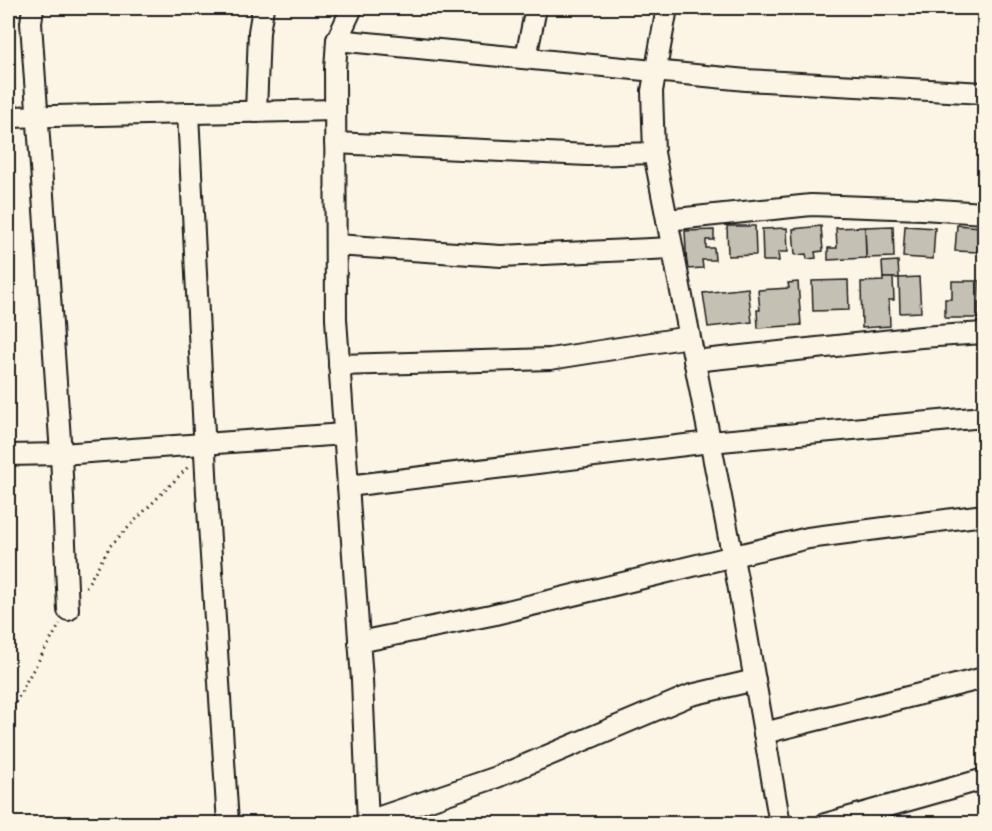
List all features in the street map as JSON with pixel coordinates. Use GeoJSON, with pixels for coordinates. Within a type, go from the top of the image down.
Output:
{"type":"FeatureCollection","features":[{"type":"Feature","properties":{"kind":"street"},"geometry":{"type":"LineString","coordinates":[[33,8],[31,23],[61,454],[68,610]]}},
{"type":"Feature","properties":{"kind":"street"},"geometry":{"type":"LineString","coordinates":[[256,112],[259,32],[263,8]]}},
{"type":"Feature","properties":{"kind":"street"},"geometry":{"type":"LineString","coordinates":[[351,8],[337,40],[336,319],[359,642],[368,822],[497,777],[691,695],[755,680]]}},
{"type":"Feature","properties":{"kind":"street"},"geometry":{"type":"LineString","coordinates":[[526,57],[536,8]]}},
{"type":"Feature","properties":{"kind":"street"},"geometry":{"type":"LineString","coordinates":[[667,8],[652,91],[654,153],[732,556],[780,824]]}},
{"type":"Feature","properties":{"kind":"street"},"geometry":{"type":"LineString","coordinates":[[337,40],[656,69],[746,80],[984,93]]}},
{"type":"Feature","properties":{"kind":"street"},"geometry":{"type":"LineString","coordinates":[[8,117],[335,110]]}},
{"type":"Feature","properties":{"kind":"street"},"geometry":{"type":"LineString","coordinates":[[188,113],[204,444],[228,824]]}},
{"type":"Feature","properties":{"kind":"street"},"geometry":{"type":"LineString","coordinates":[[335,143],[588,155],[654,153]]}},
{"type":"Feature","properties":{"kind":"street"},"geometry":{"type":"LineString","coordinates":[[667,220],[811,205],[922,208],[984,213]]}},
{"type":"Feature","properties":{"kind":"street"},"geometry":{"type":"LineString","coordinates":[[336,245],[501,256],[672,248]]}},
{"type":"Feature","properties":{"kind":"street"},"geometry":{"type":"LineString","coordinates":[[694,361],[921,337],[984,333]]}},
{"type":"Feature","properties":{"kind":"street"},"geometry":{"type":"LineString","coordinates":[[339,365],[550,359],[689,338]]}},
{"type":"Feature","properties":{"kind":"street"},"geometry":{"type":"LineString","coordinates":[[348,486],[710,442],[984,417]]}},
{"type":"Feature","properties":{"kind":"street"},"geometry":{"type":"LineString","coordinates":[[8,455],[61,454],[344,434]]}},
{"type":"Feature","properties":{"kind":"street"},"geometry":{"type":"LineString","coordinates":[[359,642],[491,615],[808,538],[984,515]]}},
{"type":"Feature","properties":{"kind":"street"},"geometry":{"type":"LineString","coordinates":[[764,733],[984,678]]}},
{"type":"Feature","properties":{"kind":"street"},"geometry":{"type":"LineString","coordinates":[[825,824],[984,779]]}},
{"type":"Feature","properties":{"kind":"path"},"geometry":{"type":"LineString","coordinates":[[8,719],[26,682],[68,610],[93,578],[110,546],[195,461],[204,444]]}},
{"type":"Feature","properties":{"kind":"building"},"geometry":{"type":"Polygon","coordinates":[[[957,225],[981,227],[979,252],[955,251],[957,225]]]}},
{"type":"Feature","properties":{"kind":"building"},"geometry":{"type":"Polygon","coordinates":[[[727,226],[755,226],[756,255],[728,256],[727,226]]]}},
{"type":"Feature","properties":{"kind":"building"},"geometry":{"type":"Polygon","coordinates":[[[821,226],[823,251],[815,252],[816,258],[807,259],[806,254],[795,255],[793,229],[821,226]]]}},
{"type":"Feature","properties":{"kind":"building"},"geometry":{"type":"Polygon","coordinates":[[[893,226],[894,257],[866,258],[865,227],[893,226]]]}},
{"type":"Feature","properties":{"kind":"building"},"geometry":{"type":"Polygon","coordinates":[[[905,226],[935,228],[933,259],[903,257],[905,226]]]}},
{"type":"Feature","properties":{"kind":"building"},"geometry":{"type":"Polygon","coordinates":[[[865,227],[866,258],[828,260],[828,248],[837,248],[836,228],[865,227]]]}},
{"type":"Feature","properties":{"kind":"building"},"geometry":{"type":"Polygon","coordinates":[[[787,228],[788,252],[778,252],[779,261],[763,261],[762,229],[787,228]]]}},
{"type":"Feature","properties":{"kind":"building"},"geometry":{"type":"Polygon","coordinates":[[[714,230],[714,240],[706,240],[706,248],[714,248],[715,260],[702,260],[703,268],[687,269],[685,231],[714,230]]]}},
{"type":"Feature","properties":{"kind":"building"},"geometry":{"type":"Polygon","coordinates":[[[898,261],[899,278],[883,278],[882,262],[898,261]]]}},
{"type":"Feature","properties":{"kind":"building"},"geometry":{"type":"Polygon","coordinates":[[[919,277],[921,312],[900,313],[899,278],[919,277]]]}},
{"type":"Feature","properties":{"kind":"building"},"geometry":{"type":"Polygon","coordinates":[[[883,278],[893,278],[894,300],[889,300],[890,326],[862,328],[861,282],[883,281],[883,278]]]}},
{"type":"Feature","properties":{"kind":"building"},"geometry":{"type":"Polygon","coordinates":[[[848,280],[849,310],[813,311],[812,281],[848,280]]]}},
{"type":"Feature","properties":{"kind":"building"},"geometry":{"type":"Polygon","coordinates":[[[952,281],[979,281],[978,318],[945,318],[945,299],[952,299],[952,281]]]}},
{"type":"Feature","properties":{"kind":"building"},"geometry":{"type":"Polygon","coordinates":[[[798,282],[801,325],[758,328],[757,310],[760,310],[758,290],[789,288],[788,283],[798,282]]]}},
{"type":"Feature","properties":{"kind":"building"},"geometry":{"type":"Polygon","coordinates":[[[748,288],[752,322],[708,327],[703,293],[748,288]]]}}]}
